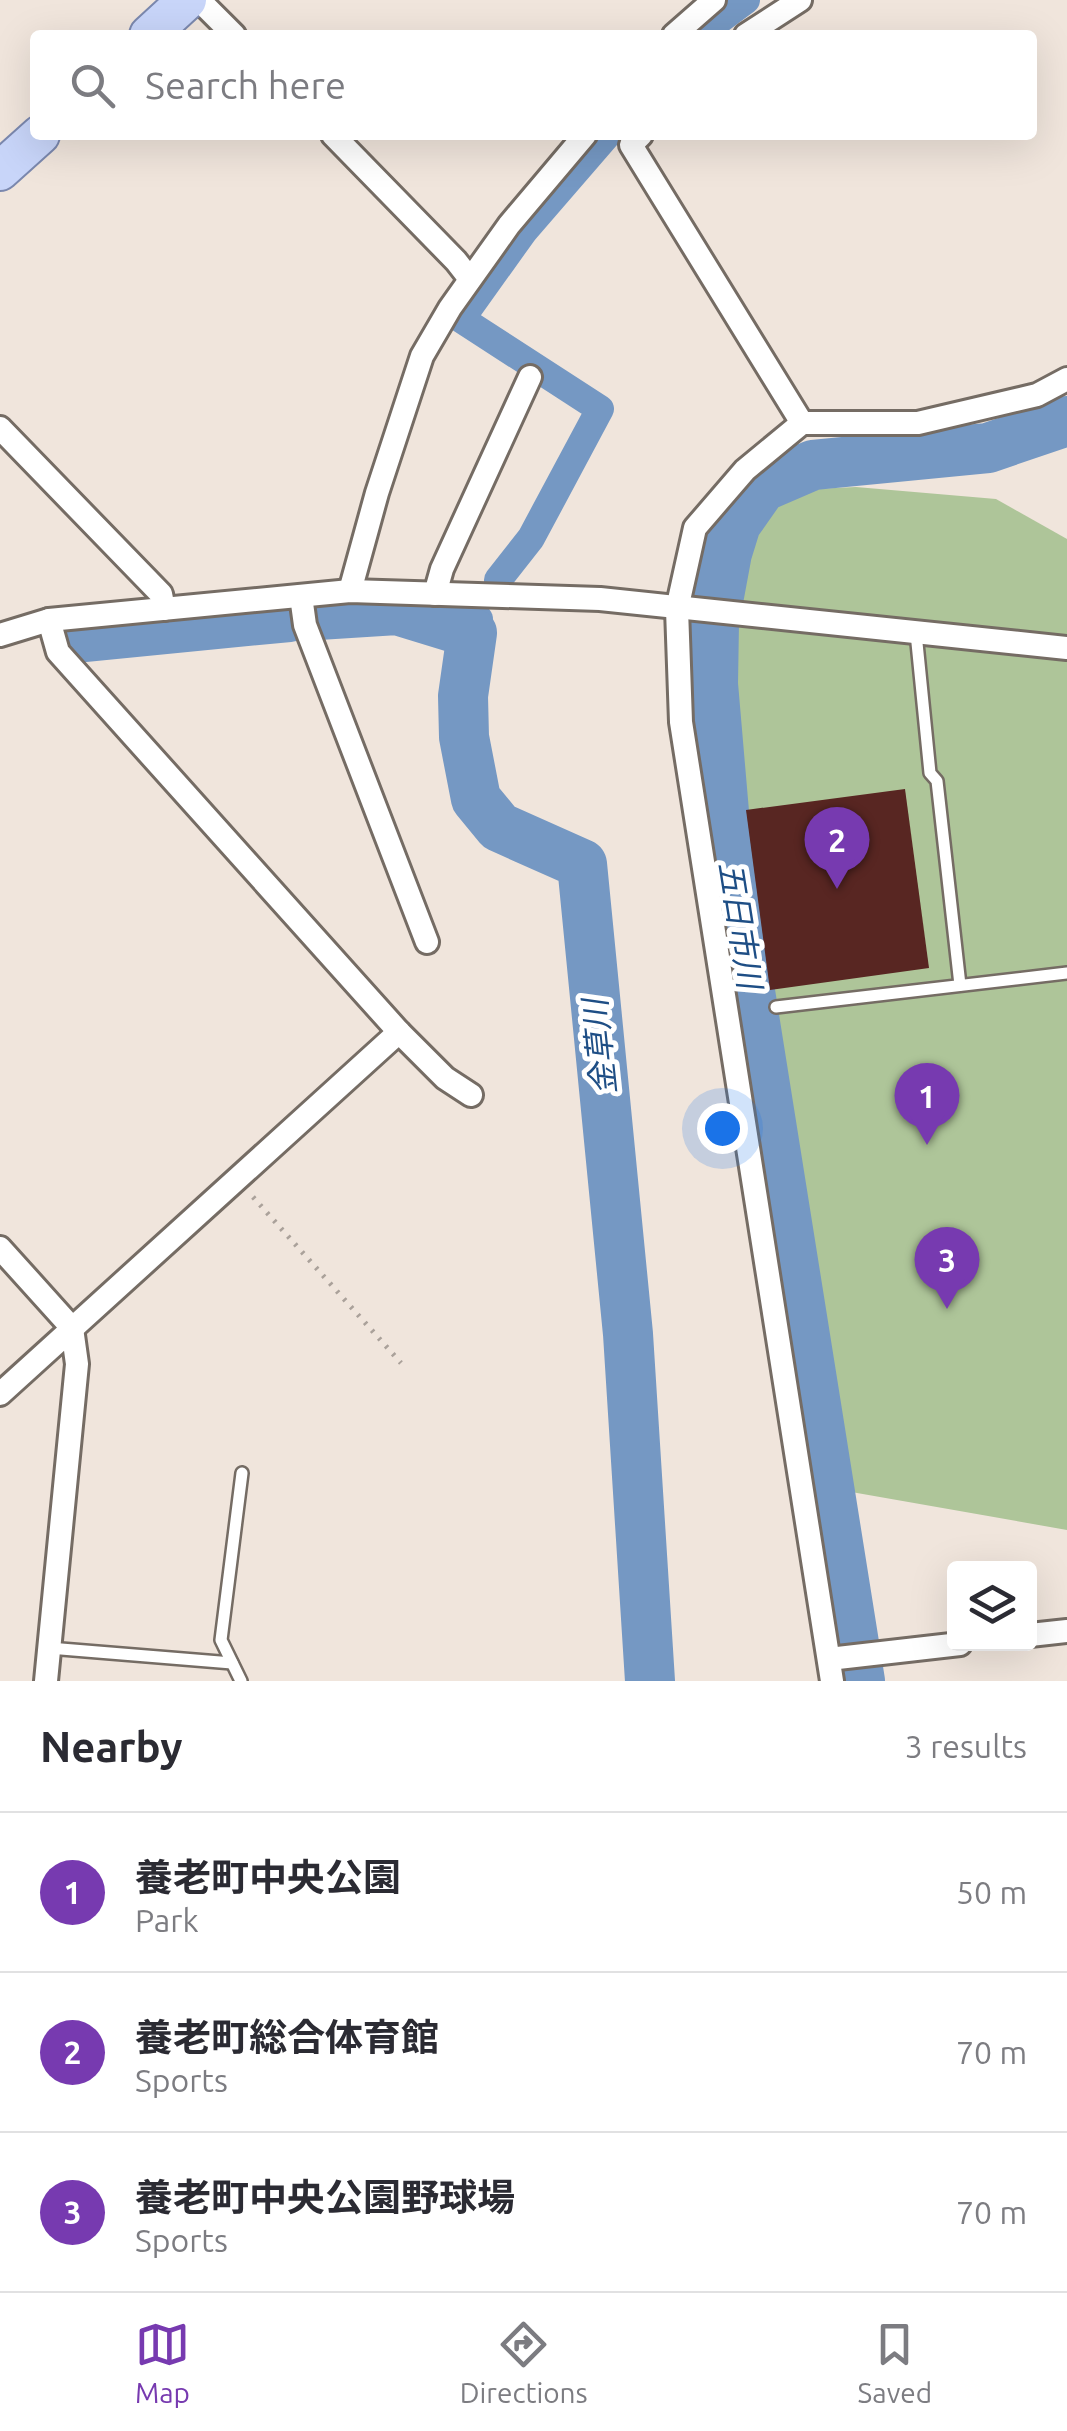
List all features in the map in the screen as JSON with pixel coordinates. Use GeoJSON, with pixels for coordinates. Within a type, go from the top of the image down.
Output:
{"type":"FeatureCollection","features":[{"type":"Feature","properties":{"kind":"main road"},"geometry":{"type":"LineString","coordinates":[[154,30],[187,0]]}},
{"type":"Feature","properties":{"kind":"main road"},"geometry":{"type":"LineString","coordinates":[[0,171],[34,140]]}},
{"type":"Feature","properties":{"kind":"street"},"geometry":{"type":"LineString","coordinates":[[199,0],[229,30]]}},
{"type":"Feature","properties":{"kind":"street"},"geometry":{"type":"LineString","coordinates":[[680,30],[714,0]]}},
{"type":"Feature","properties":{"kind":"street"},"geometry":{"type":"LineString","coordinates":[[754,30],[800,0]]}},
{"type":"Feature","properties":{"kind":"street"},"geometry":{"type":"LineString","coordinates":[[338,140],[470,280]]}},
{"type":"Feature","properties":{"kind":"street"},"geometry":{"type":"LineString","coordinates":[[350,591],[422,356],[509,225],[582,140]]}},
{"type":"Feature","properties":{"kind":"street"},"geometry":{"type":"LineString","coordinates":[[636,140],[631,145],[802,423]]}},
{"type":"Feature","properties":{"kind":"street"},"geometry":{"type":"LineString","coordinates":[[435,594],[442,569],[530,377]]}},
{"type":"Feature","properties":{"kind":"street"},"geometry":{"type":"LineString","coordinates":[[947,1647],[830,1670],[681,722],[677,609],[695,528],[745,470],[802,423],[918,423],[1037,394],[1067,379]]}},
{"type":"Feature","properties":{"kind":"street"},"geometry":{"type":"LineString","coordinates":[[0,428],[161,594],[164,609]]}},
{"type":"Feature","properties":{"kind":"street"},"geometry":{"type":"LineString","coordinates":[[0,635],[50,620],[350,591],[600,600],[1067,648]]}},
{"type":"Feature","properties":{"kind":"street"},"geometry":{"type":"LineString","coordinates":[[301,596],[305,625],[427,942]]}},
{"type":"Feature","properties":{"kind":"street"},"geometry":{"type":"LineString","coordinates":[[50,620],[58,652],[399,1032],[444,1078],[471,1094]]}},
{"type":"Feature","properties":{"kind":"street"},"geometry":{"type":"LineString","coordinates":[[0,1394],[399,1032]]}},
{"type":"Feature","properties":{"kind":"street"},"geometry":{"type":"LineString","coordinates":[[0,1248],[72,1328],[77,1364],[46,1681]]}},
{"type":"Feature","properties":{"kind":"street"},"geometry":{"type":"LineString","coordinates":[[1037,1635],[1067,1631]]}},
{"type":"Feature","properties":{"kind":"lane"},"geometry":{"type":"LineString","coordinates":[[916,633],[930,773],[937,782],[960,985]]}},
{"type":"Feature","properties":{"kind":"lane"},"geometry":{"type":"LineString","coordinates":[[776,1007],[1067,973]]}},
{"type":"Feature","properties":{"kind":"lane"},"geometry":{"type":"LineString","coordinates":[[241,1681],[220,1640],[242,1473]]}},
{"type":"Feature","properties":{"kind":"lane"},"geometry":{"type":"LineString","coordinates":[[49,1648],[232,1663]]}},
{"type":"Feature","properties":{"kind":"path"},"geometry":{"type":"LineString","coordinates":[[237,1179],[401,1363]]}},
{"type":"Feature","properties":{"kind":"green space"},"geometry":{"type":"Polygon","coordinates":[[[856,487],[996,499],[1067,539],[1067,1530],[840,1490],[734,801],[725,643],[737,551],[762,511],[813,489],[856,487]]]}},
{"type":"Feature","properties":{"kind":"building"},"geometry":{"type":"Polygon","coordinates":[[[905,789],[929,968],[770,990],[746,810],[905,789]]]}},
{"type":"Feature","properties":{"kind":"waterway"},"geometry":{"type":"LineString","coordinates":[[706,30],[746,0]]}},
{"type":"Feature","properties":{"kind":"waterway"},"geometry":{"type":"LineString","coordinates":[[498,580],[531,538],[600,409],[461,319],[524,231],[603,140]]}},
{"type":"Feature","properties":{"kind":"waterway","name":"五日市川"},"geometry":{"type":"LineString","coordinates":[[860,1681],[727,847],[713,684],[714,623],[736,524],[762,487],[813,465],[988,448],[1067,421]]}},
{"type":"Feature","properties":{"kind":"waterway","name":"金草川"},"geometry":{"type":"LineString","coordinates":[[318,615],[397,610],[472,633],[463,696],[464,737],[476,799],[499,827],[582,864],[628,1334],[650,1681]]}},
{"type":"Feature","properties":{"kind":"waterway","name":"金草川"},"geometry":{"type":"LineString","coordinates":[[74,638],[289,617]]}},
{"type":"Feature","properties":{"kind":"waterway"},"geometry":{"type":"LineString","coordinates":[[472,633],[479,619]]}},
{"type":"Feature","properties":{"kind":"place","name":"養老町総合体育館"},"geometry":{"type":"Point","coordinates":[837,889]}},
{"type":"Feature","properties":{"kind":"place","name":"養老町中央公園"},"geometry":{"type":"Point","coordinates":[927,1145]}},
{"type":"Feature","properties":{"kind":"place","name":"養老町中央公園野球場"},"geometry":{"type":"Point","coordinates":[947,1309]}}]}
